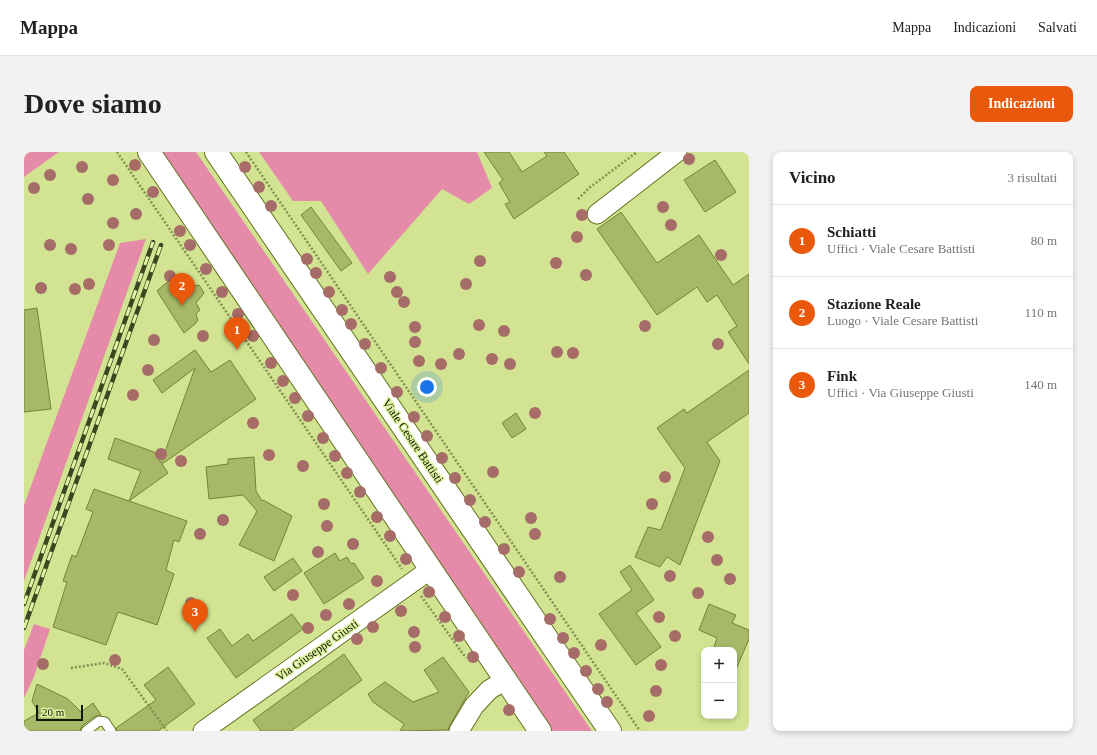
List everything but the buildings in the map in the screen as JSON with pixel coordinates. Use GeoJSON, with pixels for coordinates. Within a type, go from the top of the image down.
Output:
{"type":"FeatureCollection","features":[{"type":"Feature","properties":{"kind":"main road"},"geometry":{"type":"LineString","coordinates":[[149,152],[540,731]]}},
{"type":"Feature","properties":{"kind":"main road","name":"Viale Cesare Battisti"},"geometry":{"type":"LineString","coordinates":[[216,152],[610,731]]}},
{"type":"Feature","properties":{"kind":"street"},"geometry":{"type":"LineString","coordinates":[[597,214],[677,152]]}},
{"type":"Feature","properties":{"kind":"street","name":"Via Giuseppe Giusti"},"geometry":{"type":"LineString","coordinates":[[203,731],[431,569]]}},
{"type":"Feature","properties":{"kind":"street"},"geometry":{"type":"LineString","coordinates":[[459,731],[474,706],[489,690],[506,680]]}},
{"type":"Feature","properties":{"kind":"lane"},"geometry":{"type":"LineString","coordinates":[[86,731],[99,721],[104,722],[111,731]]}},
{"type":"Feature","properties":{"kind":"path"},"geometry":{"type":"LineString","coordinates":[[117,152],[411,583],[466,658]]}},
{"type":"Feature","properties":{"kind":"path"},"geometry":{"type":"LineString","coordinates":[[246,152],[640,731]]}},
{"type":"Feature","properties":{"kind":"path"},"geometry":{"type":"LineString","coordinates":[[578,199],[589,188],[637,152]]}},
{"type":"Feature","properties":{"kind":"path"},"geometry":{"type":"LineString","coordinates":[[71,668],[104,663],[122,669],[167,731]]}},
{"type":"Feature","properties":{"kind":"shaded area"},"geometry":{"type":"Polygon","coordinates":[[[24,152],[59,152],[24,177],[24,152]]]}},
{"type":"Feature","properties":{"kind":"shaded area"},"geometry":{"type":"Polygon","coordinates":[[[161,152],[196,152],[592,731],[552,731],[161,152]]]}},
{"type":"Feature","properties":{"kind":"shaded area"},"geometry":{"type":"Polygon","coordinates":[[[259,152],[477,152],[492,188],[469,204],[442,189],[368,274],[321,201],[293,201],[259,152]]]}},
{"type":"Feature","properties":{"kind":"shaded area"},"geometry":{"type":"Polygon","coordinates":[[[146,239],[24,581],[24,505],[120,243],[146,239]]]}},
{"type":"Feature","properties":{"kind":"shaded area"},"geometry":{"type":"Polygon","coordinates":[[[34,624],[50,629],[34,677],[24,698],[24,650],[34,624]]]}},
{"type":"Feature","properties":{"kind":"railway"},"geometry":{"type":"LineString","coordinates":[[24,604],[153,242]]}},
{"type":"Feature","properties":{"kind":"railway"},"geometry":{"type":"LineString","coordinates":[[24,628],[161,245]]}},
{"type":"Feature","properties":{"kind":"place","name":"Stazione Reale"},"geometry":{"type":"Point","coordinates":[182,306]}},
{"type":"Feature","properties":{"kind":"place","name":"Schiatti"},"geometry":{"type":"Point","coordinates":[237,350]}},
{"type":"Feature","properties":{"kind":"place","name":"Fink"},"geometry":{"type":"Point","coordinates":[195,632]}}]}
